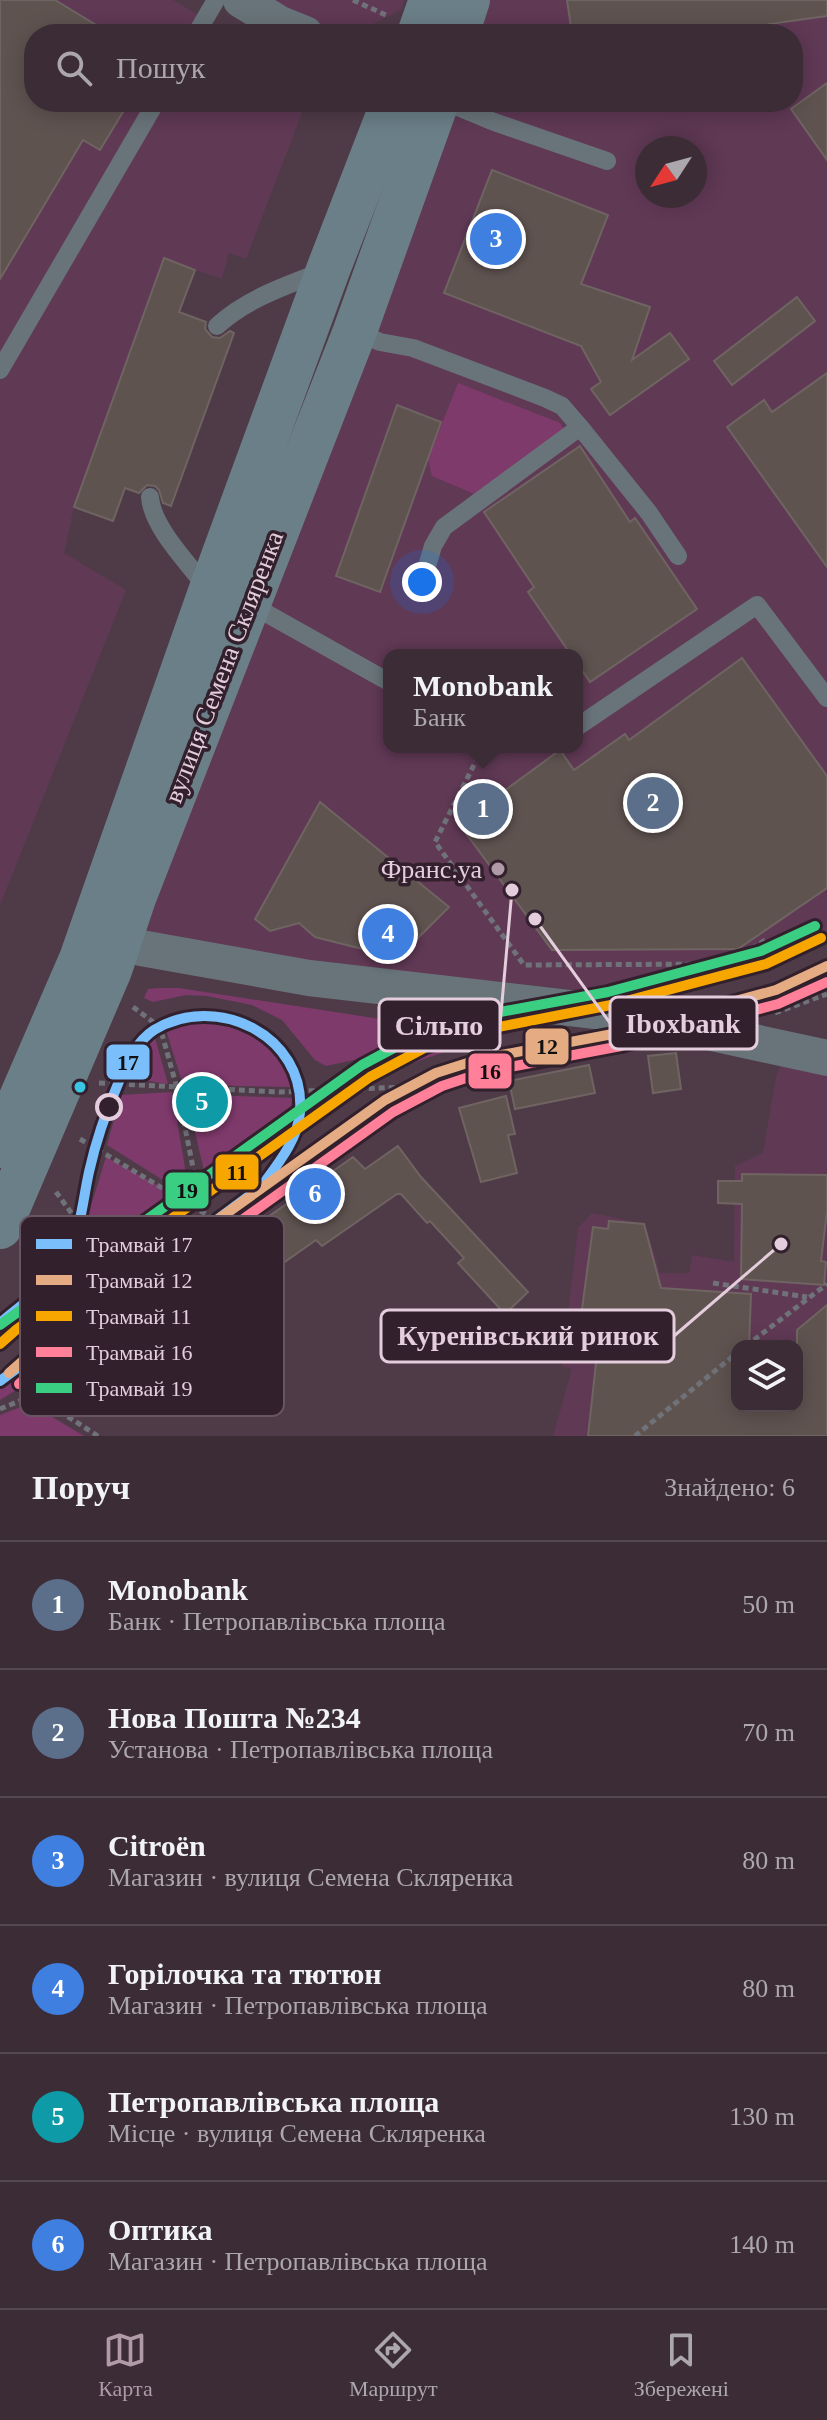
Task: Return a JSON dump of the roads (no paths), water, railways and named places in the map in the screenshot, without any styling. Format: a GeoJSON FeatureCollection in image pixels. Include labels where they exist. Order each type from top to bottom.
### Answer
{"type":"FeatureCollection","features":[{"type":"Feature","properties":{"kind":"main road"},"geometry":{"type":"LineString","coordinates":[[423,24],[431,0]]}},
{"type":"Feature","properties":{"kind":"main road"},"geometry":{"type":"LineString","coordinates":[[460,24],[468,0]]}},
{"type":"Feature","properties":{"kind":"main road","name":"вулиця Семена Скляренка"},"geometry":{"type":"LineString","coordinates":[[0,1227],[229,597],[328,270],[389,112]]}},
{"type":"Feature","properties":{"kind":"main road","name":"вулиця Семена Скляренка"},"geometry":{"type":"LineString","coordinates":[[0,1146],[81,959],[104,939],[134,898],[219,704],[229,597],[355,331],[433,112]]}},
{"type":"Feature","properties":{"kind":"street"},"geometry":{"type":"LineString","coordinates":[[241,0],[280,24]]}},
{"type":"Feature","properties":{"kind":"street"},"geometry":{"type":"LineString","coordinates":[[104,939],[309,978],[630,1015],[827,1058]]}},
{"type":"Feature","properties":{"kind":"lane"},"geometry":{"type":"LineString","coordinates":[[202,24],[216,0]]}},
{"type":"Feature","properties":{"kind":"lane"},"geometry":{"type":"LineString","coordinates":[[0,370],[150,112]]}},
{"type":"Feature","properties":{"kind":"lane"},"geometry":{"type":"LineString","coordinates":[[470,112],[607,161]]}},
{"type":"Feature","properties":{"kind":"lane"},"geometry":{"type":"LineString","coordinates":[[217,326],[231,313],[278,288],[328,270]]}},
{"type":"Feature","properties":{"kind":"lane"},"geometry":{"type":"LineString","coordinates":[[355,331],[380,342],[413,348],[562,406],[649,513],[678,556]]}},
{"type":"Feature","properties":{"kind":"lane"},"geometry":{"type":"LineString","coordinates":[[423,580],[433,546],[444,527],[580,427]]}},
{"type":"Feature","properties":{"kind":"lane"},"geometry":{"type":"LineString","coordinates":[[150,497],[158,523],[229,597],[383,679]]}},
{"type":"Feature","properties":{"kind":"lane"},"geometry":{"type":"LineString","coordinates":[[583,723],[757,605],[827,698]]}},
{"type":"Feature","properties":{"kind":"tram line","name":"19"},"geometry":{"type":"LineString","coordinates":[[152,1216],[362,1065],[420,1034],[468,1018],[608,992],[761,951],[815,926]]}},
{"type":"Feature","properties":{"kind":"tram line","name":"11"},"geometry":{"type":"LineString","coordinates":[[175,1216],[370,1077],[426,1047],[473,1032],[611,1005],[766,964],[821,938]]}},
{"type":"Feature","properties":{"kind":"tram line","name":"12"},"geometry":{"type":"LineString","coordinates":[[223,1216],[385,1100],[436,1073],[480,1059],[618,1033],[776,990],[827,966]]}},
{"type":"Feature","properties":{"kind":"tram line","name":"16"},"geometry":{"type":"LineString","coordinates":[[247,1216],[393,1112],[442,1086],[484,1072],[621,1046],[778,1004],[827,982]]}},
{"type":"Feature","properties":{"kind":"tram line","name":"17"},"geometry":{"type":"LineString","coordinates":[[81,1216],[102,1125],[133,1052],[154,1030],[178,1019],[204,1016],[229,1019],[252,1028],[273,1042],[288,1061],[298,1085],[298,1122],[280,1161],[261,1187],[222,1216]]}},
{"type":"Feature","properties":{"kind":"tram line","name":"17"},"geometry":{"type":"LineString","coordinates":[[0,1323],[20,1307]]}},
{"type":"Feature","properties":{"kind":"tram line","name":"19"},"geometry":{"type":"LineString","coordinates":[[0,1325],[20,1311]]}},
{"type":"Feature","properties":{"kind":"tram line","name":"11"},"geometry":{"type":"LineString","coordinates":[[0,1344],[20,1327]]}},
{"type":"Feature","properties":{"kind":"tram line","name":"12"},"geometry":{"type":"LineString","coordinates":[[9,1373],[20,1363]]}},
{"type":"Feature","properties":{"kind":"tram line","name":"17"},"geometry":{"type":"LineString","coordinates":[[0,1381],[20,1366]]}},
{"type":"Feature","properties":{"kind":"place","name":"Citroën"},"geometry":{"type":"Point","coordinates":[496,239]}},
{"type":"Feature","properties":{"kind":"place","name":"Нова Пошта №234"},"geometry":{"type":"Point","coordinates":[653,803]}},
{"type":"Feature","properties":{"kind":"place","name":"Monobank"},"geometry":{"type":"Point","coordinates":[483,809]}},
{"type":"Feature","properties":{"kind":"place","name":"Франс.уа"},"geometry":{"type":"Point","coordinates":[498,869]}},
{"type":"Feature","properties":{"kind":"place","name":"Сільпо"},"geometry":{"type":"Point","coordinates":[512,890]}},
{"type":"Feature","properties":{"kind":"place","name":"Iboxbank"},"geometry":{"type":"Point","coordinates":[535,919]}},
{"type":"Feature","properties":{"kind":"place","name":"Горілочка та тютюн"},"geometry":{"type":"Point","coordinates":[388,934]}},
{"type":"Feature","properties":{"kind":"place","name":"Петропавлівська площа"},"geometry":{"type":"Point","coordinates":[202,1102]}},
{"type":"Feature","properties":{"kind":"place","name":"Оптика"},"geometry":{"type":"Point","coordinates":[315,1194]}},
{"type":"Feature","properties":{"kind":"place","name":"Куренівський ринок"},"geometry":{"type":"Point","coordinates":[781,1244]}}]}
